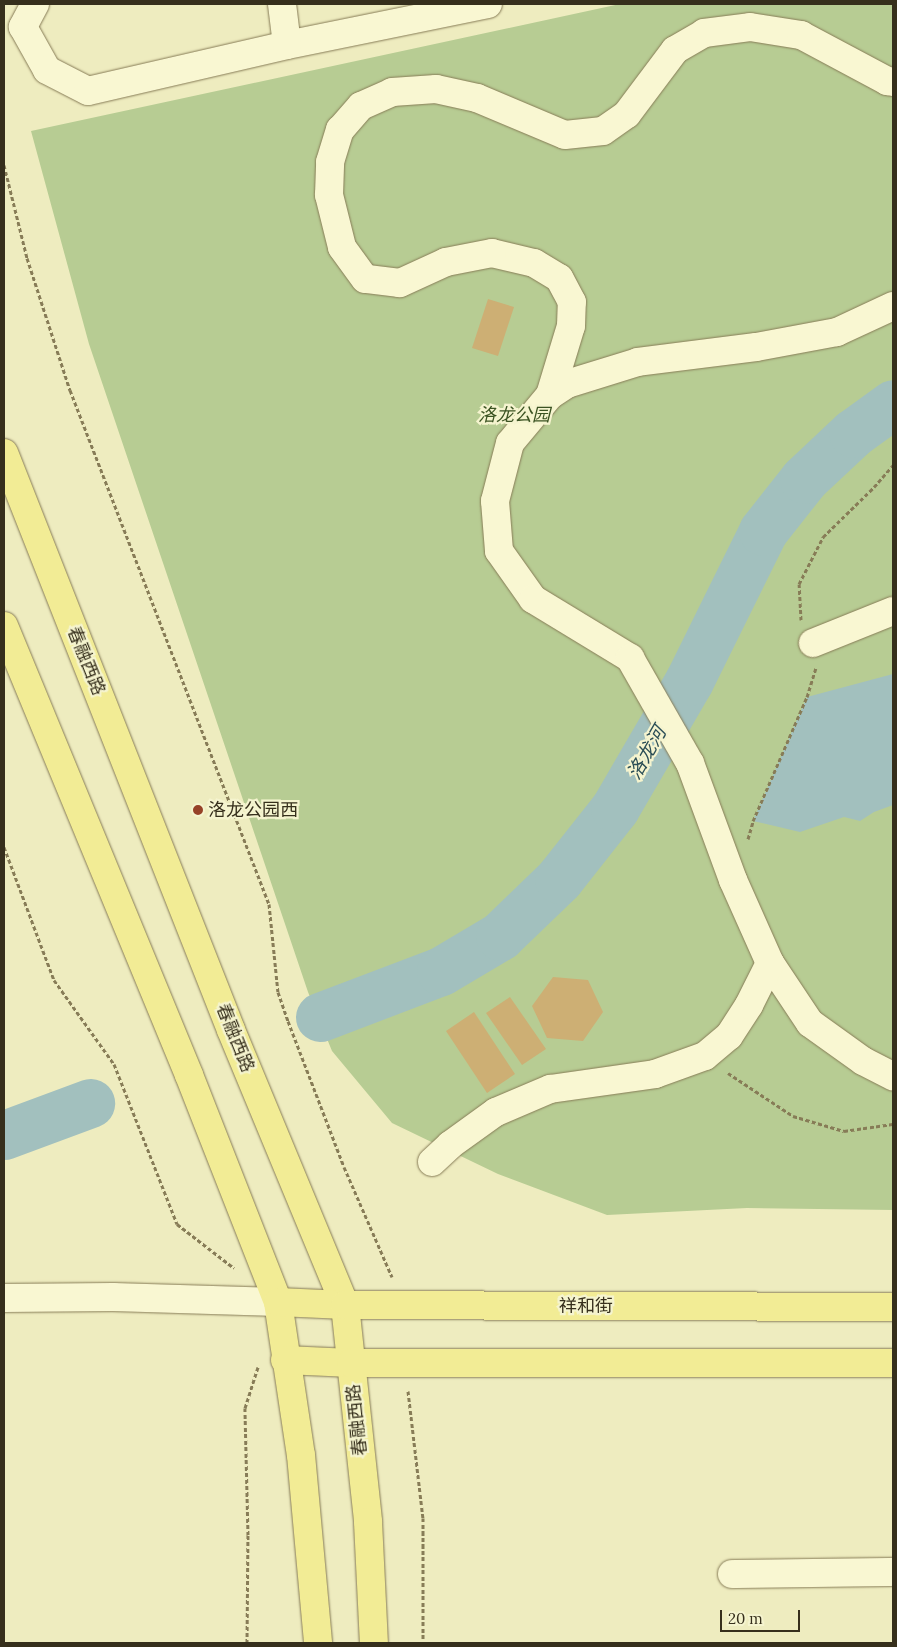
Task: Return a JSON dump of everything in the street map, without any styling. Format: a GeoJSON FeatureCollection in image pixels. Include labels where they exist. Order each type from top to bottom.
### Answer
{"type":"FeatureCollection","features":[{"type":"Feature","properties":{"kind":"main road","name":"春融西路"},"geometry":{"type":"LineString","coordinates":[[4,453],[218,996],[345,1305],[368,1522],[374,1643]]}},
{"type":"Feature","properties":{"kind":"main road"},"geometry":{"type":"LineString","coordinates":[[4,626],[186,1066],[278,1302],[272,1362],[300,1455],[318,1643]]}},
{"type":"Feature","properties":{"kind":"main road","name":"祥和街"},"geometry":{"type":"LineString","coordinates":[[278,1302],[345,1305],[893,1307]]}},
{"type":"Feature","properties":{"kind":"main road"},"geometry":{"type":"LineString","coordinates":[[272,1362],[893,1363]]}},
{"type":"Feature","properties":{"kind":"street"},"geometry":{"type":"LineString","coordinates":[[35,4],[23,27],[46,70],[88,91],[287,45],[488,4]]}},
{"type":"Feature","properties":{"kind":"street"},"geometry":{"type":"LineString","coordinates":[[282,4],[287,45]]}},
{"type":"Feature","properties":{"kind":"street"},"geometry":{"type":"LineString","coordinates":[[550,395],[571,326],[572,302],[559,278],[534,263],[492,253],[446,262],[400,283],[365,279],[342,247],[328,195],[330,162],[340,130],[361,106],[392,92],[436,89],[477,98],[565,135],[603,131],[626,114],[675,50],[704,33],[750,27],[801,35],[887,81],[893,82]]}},
{"type":"Feature","properties":{"kind":"street"},"geometry":{"type":"LineString","coordinates":[[893,306],[837,332],[756,347],[638,362],[567,384],[550,395],[510,443],[495,501],[499,552],[533,600],[630,658],[690,763],[732,880],[770,963],[810,1023],[863,1061],[893,1076]]}},
{"type":"Feature","properties":{"kind":"street"},"geometry":{"type":"LineString","coordinates":[[813,643],[893,611]]}},
{"type":"Feature","properties":{"kind":"street"},"geometry":{"type":"LineString","coordinates":[[432,1162],[450,1145],[496,1112],[550,1089],[655,1074],[705,1056],[730,1036],[770,963]]}},
{"type":"Feature","properties":{"kind":"street"},"geometry":{"type":"LineString","coordinates":[[4,1298],[113,1297],[278,1302]]}},
{"type":"Feature","properties":{"kind":"street"},"geometry":{"type":"LineString","coordinates":[[732,1574],[893,1572]]}},
{"type":"Feature","properties":{"kind":"path"},"geometry":{"type":"LineString","coordinates":[[4,164],[27,258],[70,390],[269,904],[278,992],[288,1021],[344,1167],[404,1305]]}},
{"type":"Feature","properties":{"kind":"path"},"geometry":{"type":"LineString","coordinates":[[4,847],[54,980],[114,1064],[177,1224],[240,1272]]}},
{"type":"Feature","properties":{"kind":"path"},"geometry":{"type":"LineString","coordinates":[[705,1056],[744,1085],[793,1116],[844,1131],[893,1124]]}},
{"type":"Feature","properties":{"kind":"path"},"geometry":{"type":"LineString","coordinates":[[247,1643],[248,1535],[245,1408],[272,1362]]}},
{"type":"Feature","properties":{"kind":"path"},"geometry":{"type":"LineString","coordinates":[[404,1362],[423,1518],[423,1643]]}},
{"type":"Feature","properties":{"kind":"green space","name":"洛龙公园"},"geometry":{"type":"Polygon","coordinates":[[[620,4],[893,4],[893,1210],[747,1208],[607,1215],[498,1174],[392,1123],[332,1051],[308,992],[89,344],[31,131],[620,4]]]}},
{"type":"Feature","properties":{"kind":"water"},"geometry":{"type":"Polygon","coordinates":[[[893,674],[893,805],[874,812],[860,821],[844,817],[800,832],[753,821],[807,697],[893,674]]]}},
{"type":"Feature","properties":{"kind":"building"},"geometry":{"type":"Polygon","coordinates":[[[488,299],[514,307],[498,356],[472,348],[488,299]]]}},
{"type":"Feature","properties":{"kind":"building"},"geometry":{"type":"Polygon","coordinates":[[[553,977],[588,980],[603,1012],[583,1041],[547,1038],[532,1006],[553,977]]]}},
{"type":"Feature","properties":{"kind":"building"},"geometry":{"type":"Polygon","coordinates":[[[510,997],[546,1049],[522,1065],[486,1013],[510,997]]]}},
{"type":"Feature","properties":{"kind":"building"},"geometry":{"type":"Polygon","coordinates":[[[474,1012],[515,1074],[487,1093],[446,1031],[474,1012]]]}},
{"type":"Feature","properties":{"kind":"waterway","name":"洛龙河"},"geometry":{"type":"LineString","coordinates":[[320,1017],[441,971],[500,936],[559,879],[615,808],[689,681],[763,531],[804,479],[853,433],[893,404]]}},
{"type":"Feature","properties":{"kind":"waterway","name":"洛龙河"},"geometry":{"type":"LineString","coordinates":[[4,1135],[90,1103]]}},
{"type":"Feature","properties":{"kind":"place","name":"洛龙公园西"},"geometry":{"type":"Point","coordinates":[198,810]}}]}
